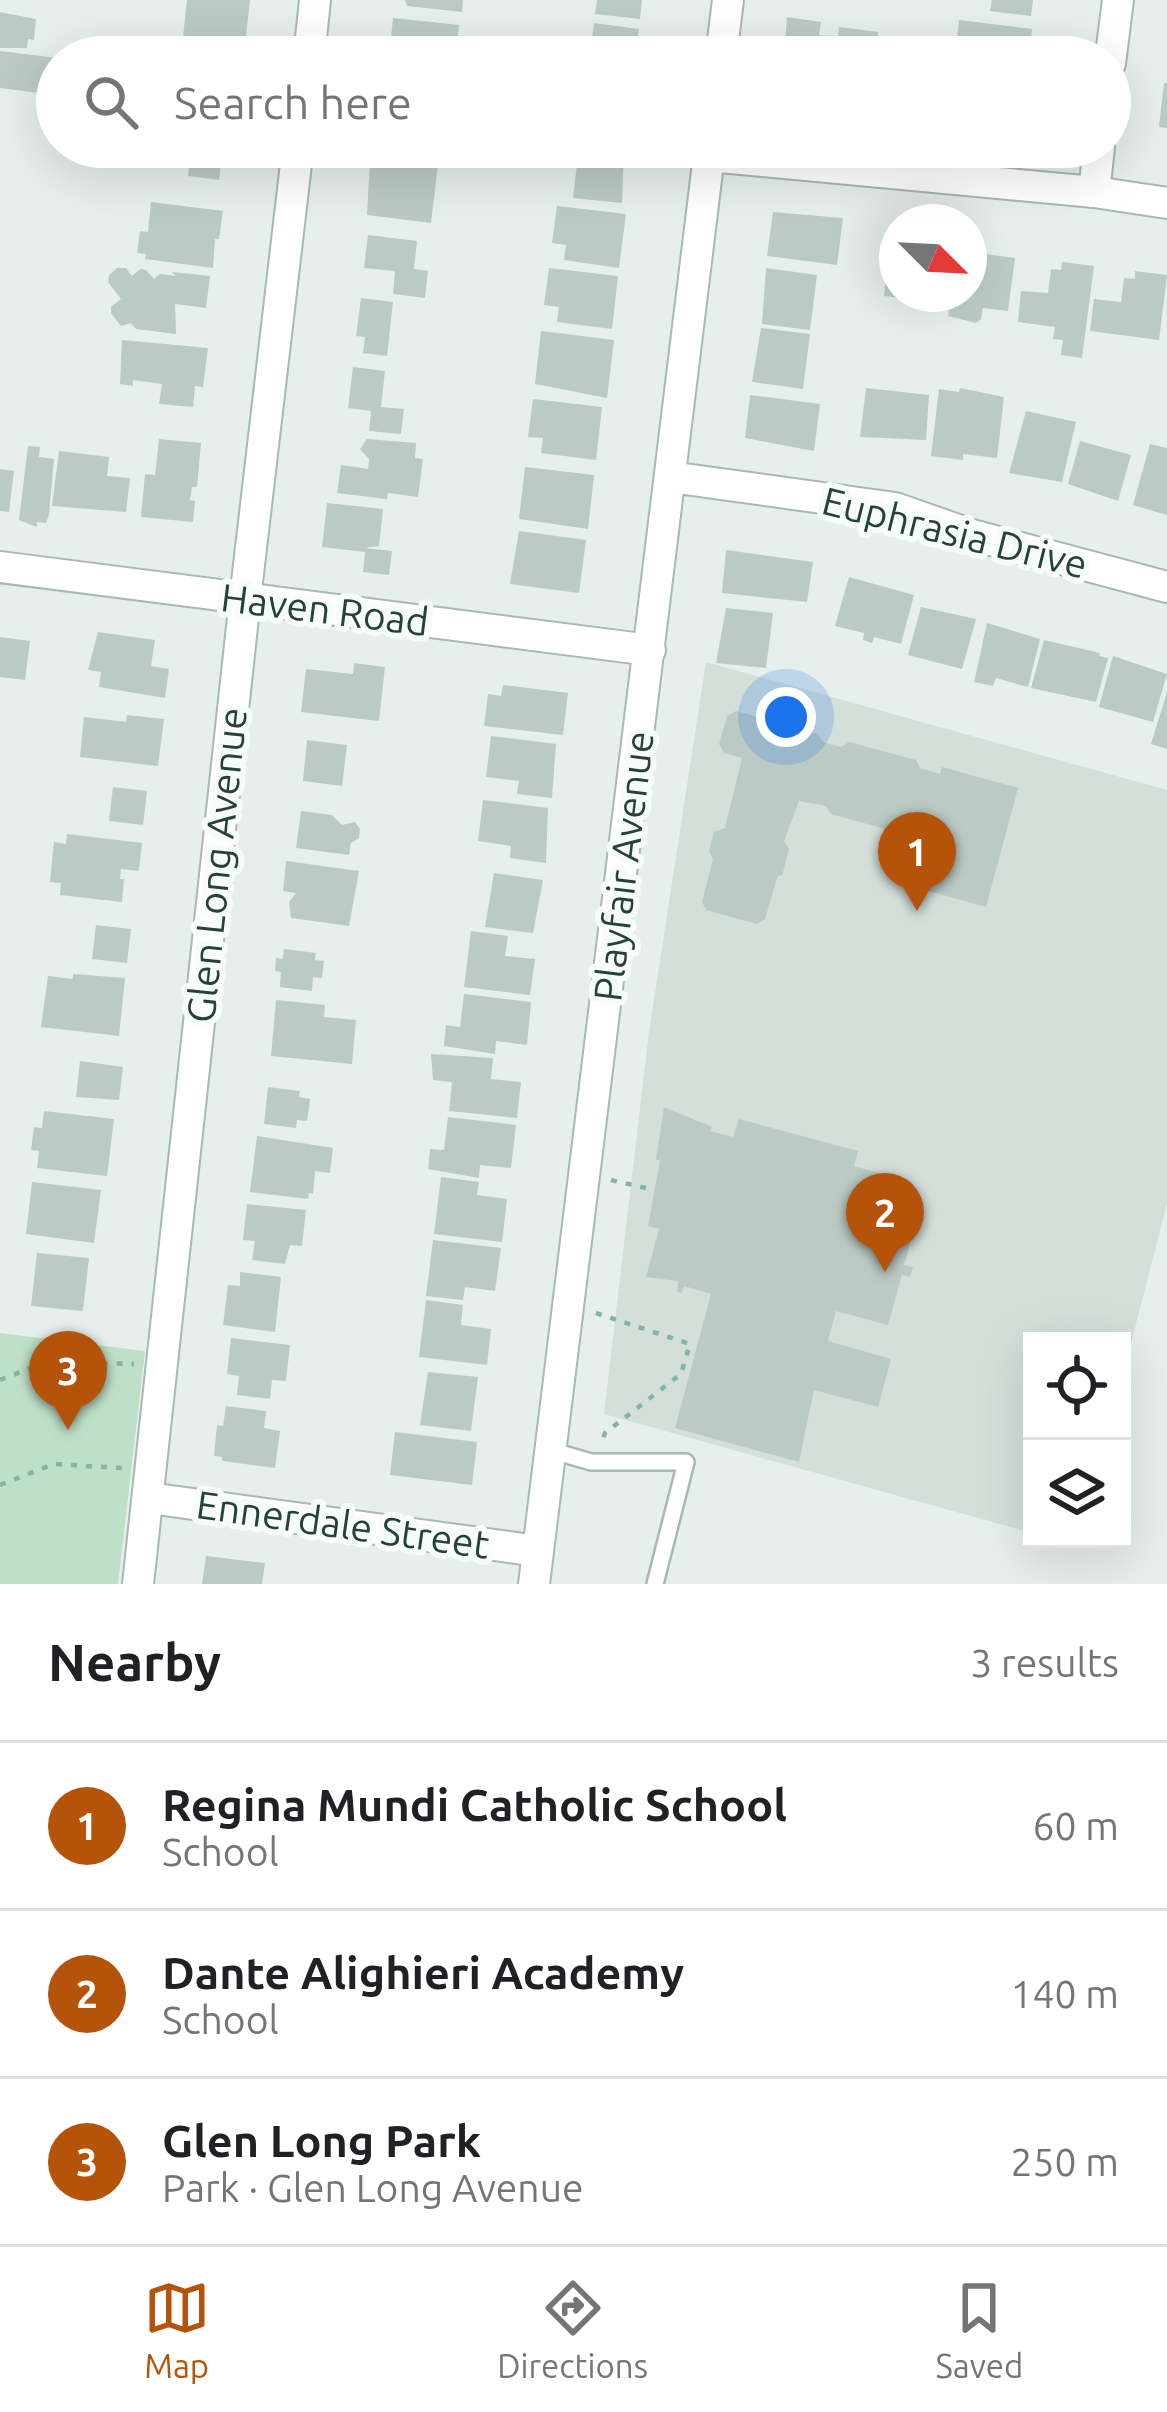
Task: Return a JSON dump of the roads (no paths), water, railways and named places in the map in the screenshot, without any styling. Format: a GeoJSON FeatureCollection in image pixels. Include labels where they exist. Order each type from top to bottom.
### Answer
{"type":"FeatureCollection","features":[{"type":"Feature","properties":{"kind":"street"},"geometry":{"type":"LineString","coordinates":[[311,36],[315,0]]}},
{"type":"Feature","properties":{"kind":"street"},"geometry":{"type":"LineString","coordinates":[[724,36],[728,0]]}},
{"type":"Feature","properties":{"kind":"street"},"geometry":{"type":"LineString","coordinates":[[1113,36],[1118,0]]}},
{"type":"Feature","properties":{"kind":"street","name":"Glen Long Avenue"},"geometry":{"type":"LineString","coordinates":[[139,1584],[296,168]]}},
{"type":"Feature","properties":{"kind":"street","name":"Playfair Avenue"},"geometry":{"type":"LineString","coordinates":[[534,1584],[708,168]]}},
{"type":"Feature","properties":{"kind":"street"},"geometry":{"type":"LineString","coordinates":[[865,168],[1167,203]]}},
{"type":"Feature","properties":{"kind":"street"},"geometry":{"type":"LineString","coordinates":[[1094,193],[1097,168]]}},
{"type":"Feature","properties":{"kind":"street","name":"Euphrasia Drive"},"geometry":{"type":"LineString","coordinates":[[670,477],[895,508],[972,535],[1167,587]]}},
{"type":"Feature","properties":{"kind":"street","name":"Haven Road"},"geometry":{"type":"LineString","coordinates":[[0,566],[650,650]]}},
{"type":"Feature","properties":{"kind":"street","name":"Ennerdale Street"},"geometry":{"type":"LineString","coordinates":[[150,1484],[538,1551]]}},
{"type":"Feature","properties":{"kind":"lane"},"geometry":{"type":"LineString","coordinates":[[550,1450],[591,1462],[686,1462],[655,1584]]}},
{"type":"Feature","properties":{"kind":"place","name":"Regina Mundi Catholic School"},"geometry":{"type":"Point","coordinates":[917,911]}},
{"type":"Feature","properties":{"kind":"place","name":"Dante Alighieri Academy"},"geometry":{"type":"Point","coordinates":[885,1272]}},
{"type":"Feature","properties":{"kind":"place","name":"Glen Long Park"},"geometry":{"type":"Point","coordinates":[68,1430]}}]}
